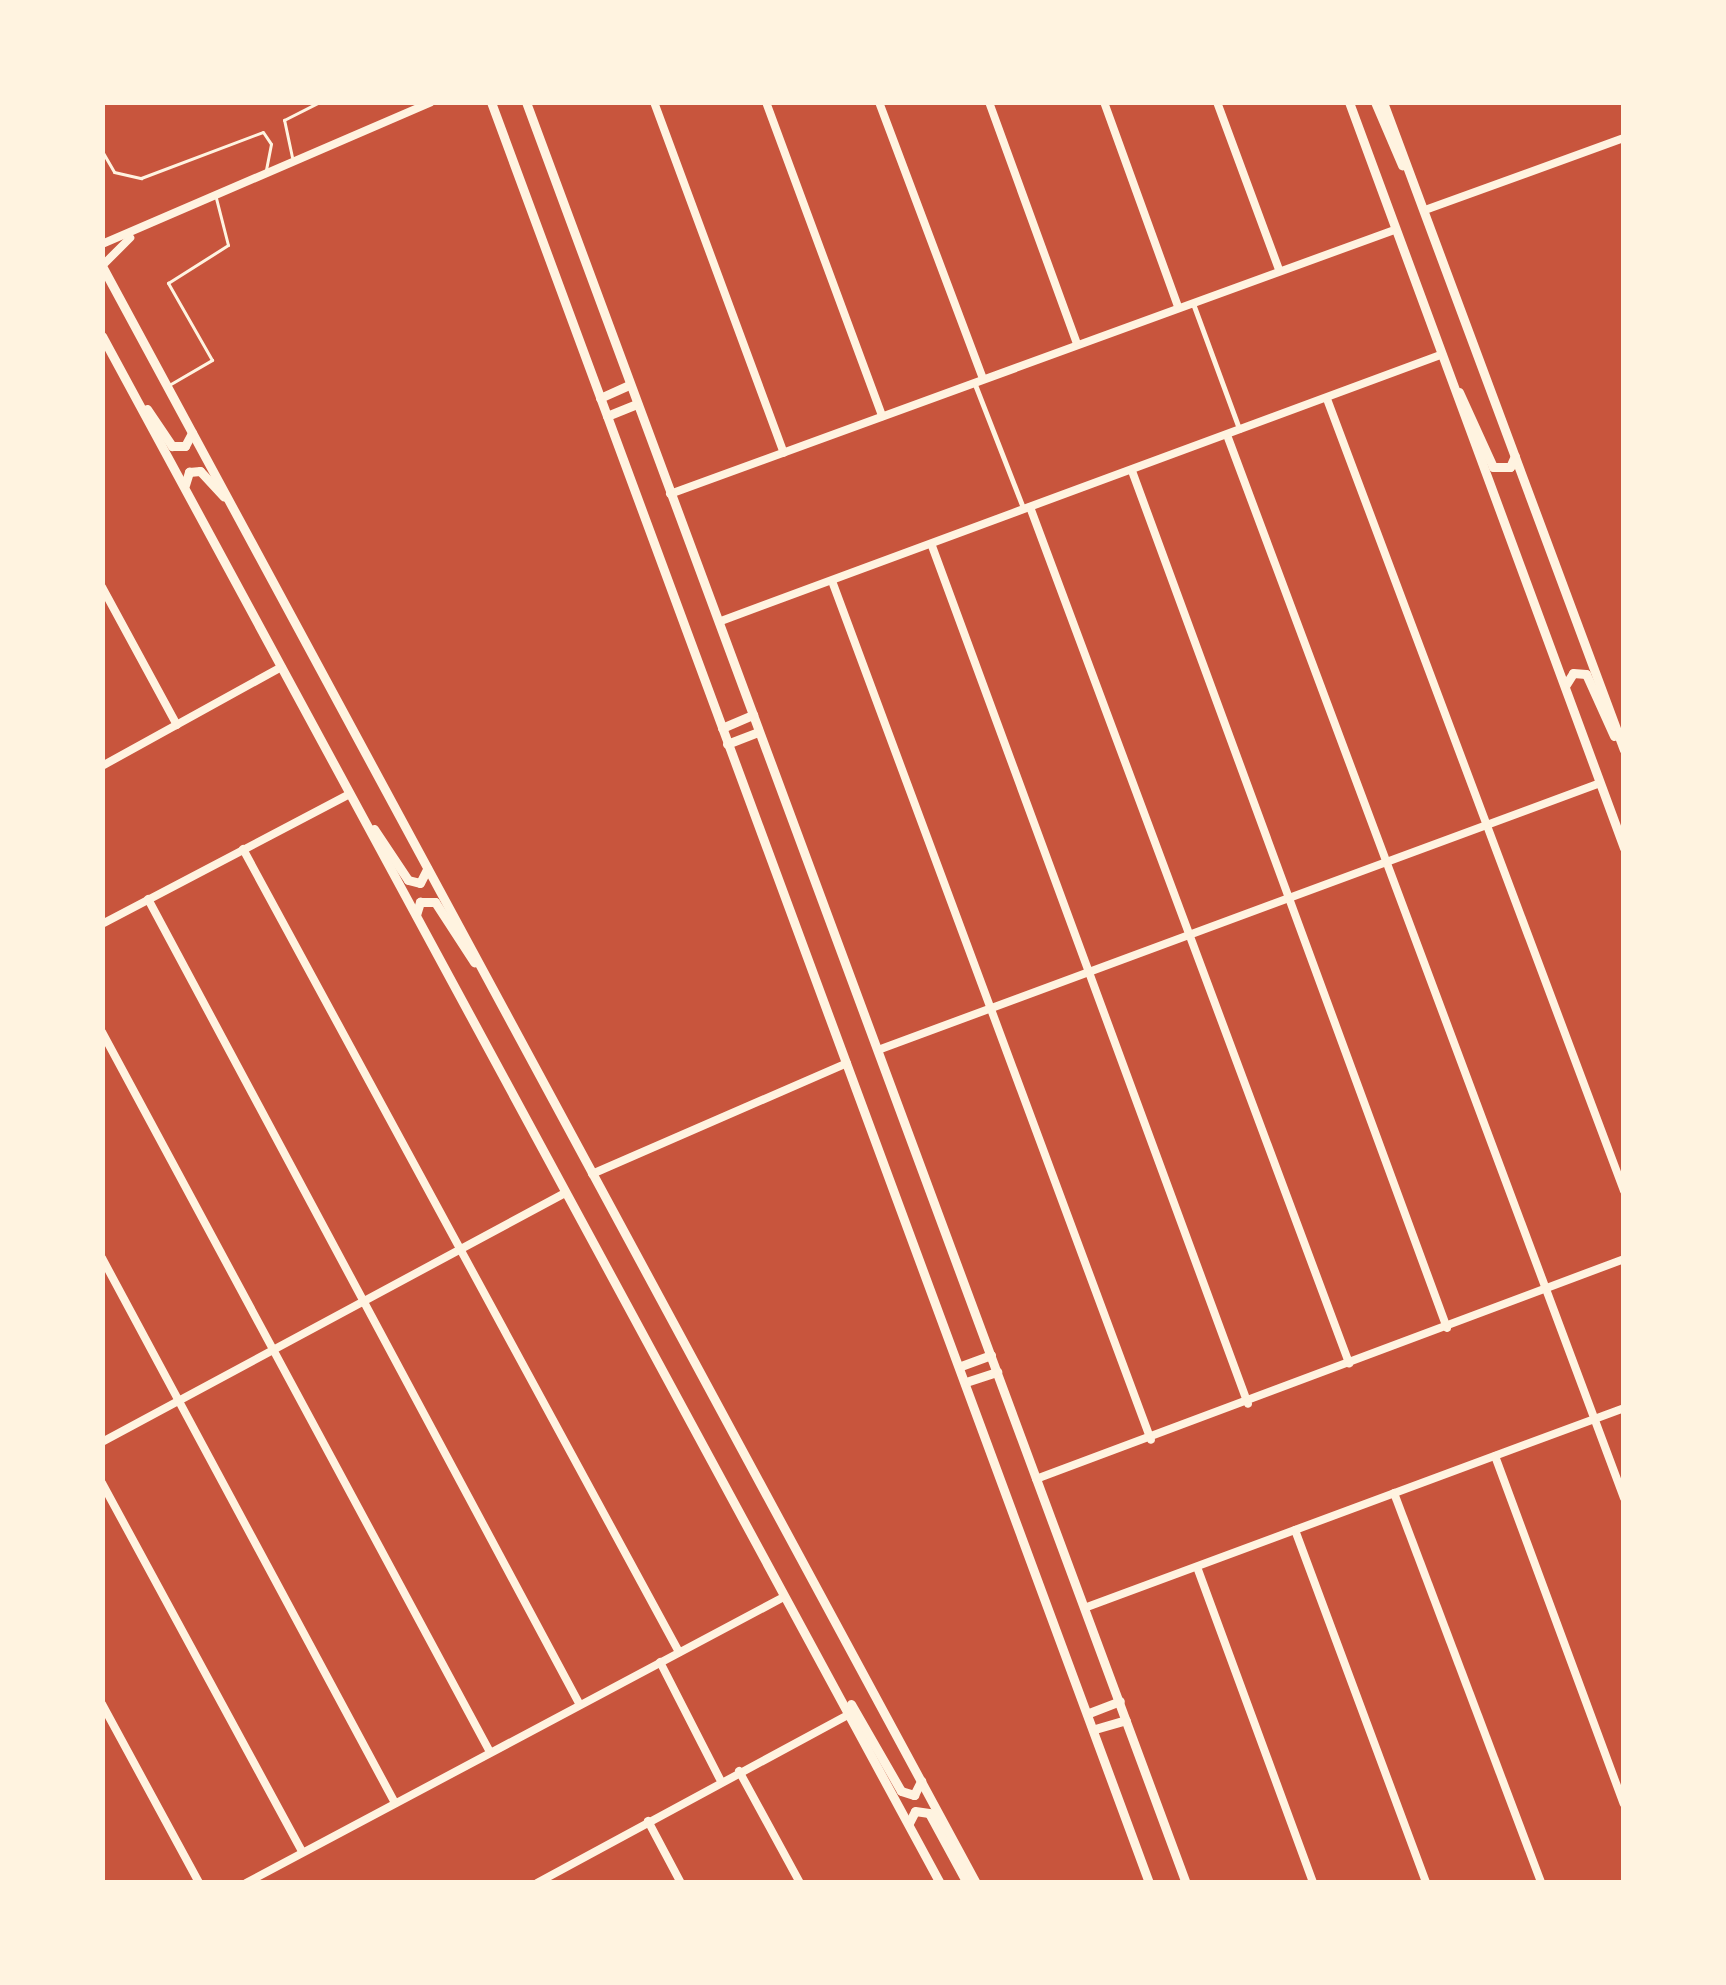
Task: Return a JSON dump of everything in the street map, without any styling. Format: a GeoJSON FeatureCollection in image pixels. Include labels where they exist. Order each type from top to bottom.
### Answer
{"type":"FeatureCollection","features":[{"type":"Feature","properties":{"kind":"main road"},"geometry":{"type":"LineString","coordinates":[[490,102],[1149,1883]]}},
{"type":"Feature","properties":{"kind":"main road"},"geometry":{"type":"LineString","coordinates":[[526,102],[1036,1480],[1088,1607],[1186,1883]]}},
{"type":"Feature","properties":{"kind":"main road"},"geometry":{"type":"LineString","coordinates":[[1379,102],[1425,210],[1624,750]]}},
{"type":"Feature","properties":{"kind":"main road"},"geometry":{"type":"LineString","coordinates":[[1351,105],[1624,848]]}},
{"type":"Feature","properties":{"kind":"main road"},"geometry":{"type":"LineString","coordinates":[[102,266],[921,1781],[971,1883]]}},
{"type":"Feature","properties":{"kind":"main road"},"geometry":{"type":"LineString","coordinates":[[102,336],[940,1883]]}},
{"type":"Feature","properties":{"kind":"main road"},"geometry":{"type":"LineString","coordinates":[[1449,377],[1493,467],[1510,467],[1515,456]]}},
{"type":"Feature","properties":{"kind":"main road"},"geometry":{"type":"LineString","coordinates":[[600,398],[629,385]]}},
{"type":"Feature","properties":{"kind":"main road"},"geometry":{"type":"LineString","coordinates":[[135,396],[172,446],[188,444],[192,432]]}},
{"type":"Feature","properties":{"kind":"main road"},"geometry":{"type":"LineString","coordinates":[[607,416],[637,404]]}},
{"type":"Feature","properties":{"kind":"main road"},"geometry":{"type":"LineString","coordinates":[[186,488],[186,475],[200,471],[228,500]]}},
{"type":"Feature","properties":{"kind":"main road"},"geometry":{"type":"LineString","coordinates":[[1565,687],[1573,673],[1586,674],[1624,750]]}},
{"type":"Feature","properties":{"kind":"main road"},"geometry":{"type":"LineString","coordinates":[[722,728],[753,716]]}},
{"type":"Feature","properties":{"kind":"main road"},"geometry":{"type":"LineString","coordinates":[[728,744],[758,733]]}},
{"type":"Feature","properties":{"kind":"main road"},"geometry":{"type":"LineString","coordinates":[[1601,786],[1624,824]]}},
{"type":"Feature","properties":{"kind":"main road"},"geometry":{"type":"LineString","coordinates":[[365,821],[408,880],[423,881],[426,866]]}},
{"type":"Feature","properties":{"kind":"main road"},"geometry":{"type":"LineString","coordinates":[[417,917],[420,902],[437,904],[482,970]]}},
{"type":"Feature","properties":{"kind":"main road"},"geometry":{"type":"LineString","coordinates":[[961,1366],[991,1355]]}},
{"type":"Feature","properties":{"kind":"main road"},"geometry":{"type":"LineString","coordinates":[[966,1382],[997,1372]]}},
{"type":"Feature","properties":{"kind":"main road"},"geometry":{"type":"LineString","coordinates":[[832,1682],[901,1791],[914,1795],[921,1781]]}},
{"type":"Feature","properties":{"kind":"main road"},"geometry":{"type":"LineString","coordinates":[[1089,1713],[1120,1701]]}},
{"type":"Feature","properties":{"kind":"main road"},"geometry":{"type":"LineString","coordinates":[[1095,1729],[1126,1720]]}},
{"type":"Feature","properties":{"kind":"main road"},"geometry":{"type":"LineString","coordinates":[[910,1827],[915,1811],[929,1813],[971,1883]]}},
{"type":"Feature","properties":{"kind":"street"},"geometry":{"type":"LineString","coordinates":[[102,244],[136,234],[292,157],[431,102]]}},
{"type":"Feature","properties":{"kind":"street"},"geometry":{"type":"LineString","coordinates":[[654,102],[784,453]]}},
{"type":"Feature","properties":{"kind":"street"},"geometry":{"type":"LineString","coordinates":[[766,102],[882,416]]}},
{"type":"Feature","properties":{"kind":"street"},"geometry":{"type":"LineString","coordinates":[[879,102],[979,381],[1349,1363]]}},
{"type":"Feature","properties":{"kind":"street"},"geometry":{"type":"LineString","coordinates":[[989,102],[1077,344]]}},
{"type":"Feature","properties":{"kind":"street"},"geometry":{"type":"LineString","coordinates":[[1104,102],[1178,305]]}},
{"type":"Feature","properties":{"kind":"street"},"geometry":{"type":"LineString","coordinates":[[1217,102],[1279,270]]}},
{"type":"Feature","properties":{"kind":"street"},"geometry":{"type":"LineString","coordinates":[[1425,210],[1624,138]]}},
{"type":"Feature","properties":{"kind":"street"},"geometry":{"type":"LineString","coordinates":[[670,494],[1394,230]]}},
{"type":"Feature","properties":{"kind":"street"},"geometry":{"type":"LineString","coordinates":[[102,266],[136,234]]}},
{"type":"Feature","properties":{"kind":"street"},"geometry":{"type":"LineString","coordinates":[[1192,300],[1240,431]]}},
{"type":"Feature","properties":{"kind":"street"},"geometry":{"type":"LineString","coordinates":[[721,621],[1440,355]]}},
{"type":"Feature","properties":{"kind":"street"},"geometry":{"type":"LineString","coordinates":[[1327,399],[1624,1191]]}},
{"type":"Feature","properties":{"kind":"street"},"geometry":{"type":"LineString","coordinates":[[1227,435],[1624,1498]]}},
{"type":"Feature","properties":{"kind":"street"},"geometry":{"type":"LineString","coordinates":[[1132,471],[1447,1328]]}},
{"type":"Feature","properties":{"kind":"street"},"geometry":{"type":"LineString","coordinates":[[932,546],[1248,1403]]}},
{"type":"Feature","properties":{"kind":"street"},"geometry":{"type":"LineString","coordinates":[[832,581],[1151,1440]]}},
{"type":"Feature","properties":{"kind":"street"},"geometry":{"type":"LineString","coordinates":[[102,587],[177,724]]}},
{"type":"Feature","properties":{"kind":"street"},"geometry":{"type":"LineString","coordinates":[[102,766],[281,667]]}},
{"type":"Feature","properties":{"kind":"street"},"geometry":{"type":"LineString","coordinates":[[878,1050],[1601,786]]}},
{"type":"Feature","properties":{"kind":"street"},"geometry":{"type":"LineString","coordinates":[[102,924],[350,794]]}},
{"type":"Feature","properties":{"kind":"street"},"geometry":{"type":"LineString","coordinates":[[243,849],[679,1652]]}},
{"type":"Feature","properties":{"kind":"street"},"geometry":{"type":"LineString","coordinates":[[148,898],[579,1703]]}},
{"type":"Feature","properties":{"kind":"street"},"geometry":{"type":"LineString","coordinates":[[102,1032],[490,1752]]}},
{"type":"Feature","properties":{"kind":"street"},"geometry":{"type":"LineString","coordinates":[[592,1174],[847,1063]]}},
{"type":"Feature","properties":{"kind":"street"},"geometry":{"type":"LineString","coordinates":[[102,1442],[368,1305],[565,1193]]}},
{"type":"Feature","properties":{"kind":"street"},"geometry":{"type":"LineString","coordinates":[[102,1258],[395,1803]]}},
{"type":"Feature","properties":{"kind":"street"},"geometry":{"type":"LineString","coordinates":[[1036,1480],[1624,1259]]}},
{"type":"Feature","properties":{"kind":"street"},"geometry":{"type":"LineString","coordinates":[[1088,1607],[1624,1408]]}},
{"type":"Feature","properties":{"kind":"street"},"geometry":{"type":"LineString","coordinates":[[1495,1456],[1624,1804]]}},
{"type":"Feature","properties":{"kind":"street"},"geometry":{"type":"LineString","coordinates":[[102,1483],[302,1852]]}},
{"type":"Feature","properties":{"kind":"street"},"geometry":{"type":"LineString","coordinates":[[1394,1493],[1540,1883]]}},
{"type":"Feature","properties":{"kind":"street"},"geometry":{"type":"LineString","coordinates":[[1294,1530],[1426,1883]]}},
{"type":"Feature","properties":{"kind":"street"},"geometry":{"type":"LineString","coordinates":[[1197,1567],[1313,1883]]}},
{"type":"Feature","properties":{"kind":"street"},"geometry":{"type":"LineString","coordinates":[[246,1883],[784,1597]]}},
{"type":"Feature","properties":{"kind":"street"},"geometry":{"type":"LineString","coordinates":[[660,1662],[721,1781]]}},
{"type":"Feature","properties":{"kind":"street"},"geometry":{"type":"LineString","coordinates":[[102,1704],[199,1883]]}},
{"type":"Feature","properties":{"kind":"street"},"geometry":{"type":"LineString","coordinates":[[537,1883],[850,1714]]}},
{"type":"Feature","properties":{"kind":"street"},"geometry":{"type":"LineString","coordinates":[[739,1771],[800,1883]]}},
{"type":"Feature","properties":{"kind":"street"},"geometry":{"type":"LineString","coordinates":[[648,1820],[681,1883]]}},
{"type":"Feature","properties":{"kind":"street"},"geometry":{"type":"LineString","coordinates":[[556,1872],[561,1883]]}},
{"type":"Feature","properties":{"kind":"lane"},"geometry":{"type":"LineString","coordinates":[[292,157],[284,120],[319,102]]}},
{"type":"Feature","properties":{"kind":"lane"},"geometry":{"type":"LineString","coordinates":[[102,151],[115,172],[140,178],[263,132],[271,144],[266,170]]}},
{"type":"Feature","properties":{"kind":"lane"},"geometry":{"type":"LineString","coordinates":[[168,386],[212,360],[168,283],[228,245],[215,196]]}}]}
